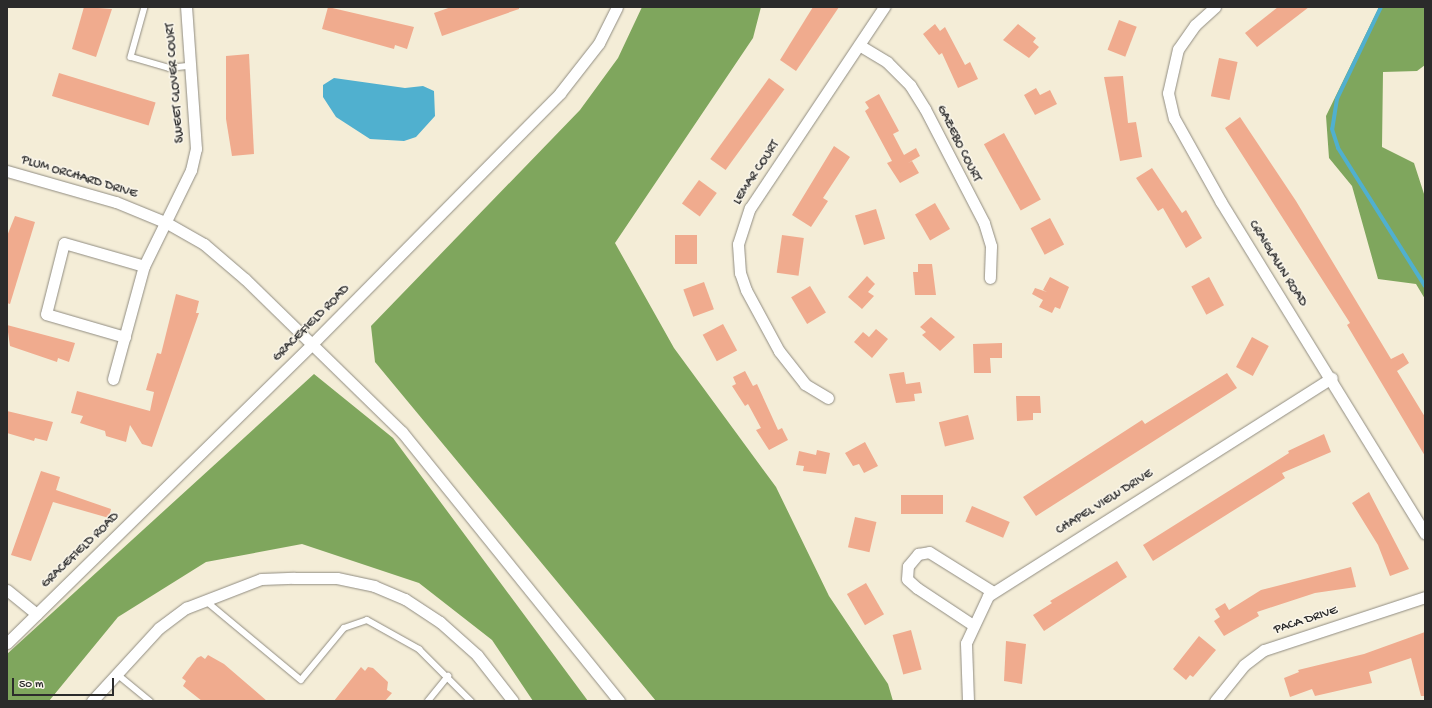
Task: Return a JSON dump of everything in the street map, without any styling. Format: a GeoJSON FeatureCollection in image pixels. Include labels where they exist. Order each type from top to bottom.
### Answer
{"type":"FeatureCollection","features":[{"type":"Feature","properties":{"kind":"street","name":"SWEET CLOVER COURT"},"geometry":{"type":"LineString","coordinates":[[113,379],[144,266],[167,223],[191,170],[196,149],[186,7]]}},
{"type":"Feature","properties":{"kind":"street","name":"GRACEFIELD ROAD"},"geometry":{"type":"LineString","coordinates":[[7,643],[311,345],[560,93],[599,43],[617,7]]}},
{"type":"Feature","properties":{"kind":"street","name":"LEMAR COURT"},"geometry":{"type":"LineString","coordinates":[[828,398],[805,384],[779,351],[746,290],[740,273],[738,244],[750,208],[884,7]]}},
{"type":"Feature","properties":{"kind":"street","name":"CRAIGLAWN ROAD"},"geometry":{"type":"LineString","coordinates":[[1215,7],[1195,25],[1178,48],[1168,92],[1174,118],[1221,202],[1332,378],[1425,533]]}},
{"type":"Feature","properties":{"kind":"street","name":"GAZEBO COURT"},"geometry":{"type":"LineString","coordinates":[[859,45],[887,62],[910,85],[925,109],[984,223],[991,246],[990,278]]}},
{"type":"Feature","properties":{"kind":"street","name":"PLUM ORCHARD DRIVE"},"geometry":{"type":"LineString","coordinates":[[7,171],[116,202],[167,223],[204,244],[402,432],[619,701]]}},
{"type":"Feature","properties":{"kind":"street"},"geometry":{"type":"LineString","coordinates":[[125,337],[46,314],[64,244],[144,266]]}},
{"type":"Feature","properties":{"kind":"street","name":"CHAPEL VIEW DRIVE"},"geometry":{"type":"LineString","coordinates":[[968,701],[966,644],[973,625],[993,592],[1332,378]]}},
{"type":"Feature","properties":{"kind":"street"},"geometry":{"type":"LineString","coordinates":[[973,625],[916,588],[907,579],[908,566],[918,554],[928,552],[993,592]]}},
{"type":"Feature","properties":{"kind":"street"},"geometry":{"type":"LineString","coordinates":[[92,701],[159,628],[205,600],[261,579],[338,578],[374,586],[405,599],[440,622],[477,655],[513,701]]}},
{"type":"Feature","properties":{"kind":"street"},"geometry":{"type":"LineString","coordinates":[[7,590],[37,614]]}},
{"type":"Feature","properties":{"kind":"street","name":"PACA DRIVE"},"geometry":{"type":"LineString","coordinates":[[1215,701],[1244,665],[1264,650],[1425,598]]}},
{"type":"Feature","properties":{"kind":"lane"},"geometry":{"type":"LineString","coordinates":[[145,7],[130,57],[169,68],[189,66]]}},
{"type":"Feature","properties":{"kind":"lane"},"geometry":{"type":"LineString","coordinates":[[205,600],[301,680],[344,628],[367,620],[401,637],[448,676],[471,701]]}},
{"type":"Feature","properties":{"kind":"lane"},"geometry":{"type":"LineString","coordinates":[[117,674],[149,701]]}},
{"type":"Feature","properties":{"kind":"lane"},"geometry":{"type":"LineString","coordinates":[[428,701],[448,676]]}},
{"type":"Feature","properties":{"kind":"green space"},"geometry":{"type":"Polygon","coordinates":[[[642,7],[761,7],[753,38],[615,243],[674,348],[776,487],[829,596],[888,684],[893,701],[656,701],[375,362],[371,326],[580,110],[618,58],[642,7]]]}},
{"type":"Feature","properties":{"kind":"green space"},"geometry":{"type":"Polygon","coordinates":[[[1379,7],[1425,7],[1425,65],[1417,71],[1383,72],[1382,147],[1414,163],[1425,197],[1425,299],[1416,284],[1378,279],[1352,186],[1329,158],[1326,116],[1379,7]]]}},
{"type":"Feature","properties":{"kind":"green space"},"geometry":{"type":"Polygon","coordinates":[[[314,374],[393,438],[588,701],[533,701],[492,640],[419,583],[302,544],[206,562],[118,617],[49,701],[7,701],[7,654],[314,374]]]}},
{"type":"Feature","properties":{"kind":"water"},"geometry":{"type":"Polygon","coordinates":[[[334,78],[405,88],[423,86],[434,91],[435,116],[416,137],[404,141],[370,139],[336,117],[323,97],[323,85],[334,78]]]}},
{"type":"Feature","properties":{"kind":"building"},"geometry":{"type":"Polygon","coordinates":[[[84,7],[112,9],[96,57],[72,49],[84,7]]]}},
{"type":"Feature","properties":{"kind":"building"},"geometry":{"type":"Polygon","coordinates":[[[328,7],[414,27],[407,49],[395,45],[394,49],[322,29],[328,7]]]}},
{"type":"Feature","properties":{"kind":"building"},"geometry":{"type":"Polygon","coordinates":[[[451,7],[519,7],[519,9],[442,36],[434,13],[451,7]]]}},
{"type":"Feature","properties":{"kind":"building"},"geometry":{"type":"Polygon","coordinates":[[[813,7],[839,7],[796,71],[780,60],[813,7]]]}},
{"type":"Feature","properties":{"kind":"building"},"geometry":{"type":"Polygon","coordinates":[[[1278,7],[1309,7],[1257,47],[1245,33],[1278,7]]]}},
{"type":"Feature","properties":{"kind":"building"},"geometry":{"type":"Polygon","coordinates":[[[1119,20],[1137,27],[1125,57],[1108,50],[1119,20]]]}},
{"type":"Feature","properties":{"kind":"building"},"geometry":{"type":"Polygon","coordinates":[[[935,24],[940,31],[945,27],[965,65],[970,62],[978,79],[958,88],[942,53],[939,55],[923,34],[935,24]]]}},
{"type":"Feature","properties":{"kind":"building"},"geometry":{"type":"Polygon","coordinates":[[[1018,24],[1036,38],[1033,42],[1039,47],[1029,58],[1003,40],[1018,24]]]}},
{"type":"Feature","properties":{"kind":"building"},"geometry":{"type":"Polygon","coordinates":[[[249,54],[254,154],[232,156],[226,119],[226,56],[249,54]]]}},
{"type":"Feature","properties":{"kind":"building"},"geometry":{"type":"Polygon","coordinates":[[[1219,58],[1238,62],[1229,100],[1211,96],[1219,58]]]}},
{"type":"Feature","properties":{"kind":"building"},"geometry":{"type":"Polygon","coordinates":[[[59,73],[156,103],[149,125],[52,96],[59,73]]]}},
{"type":"Feature","properties":{"kind":"building"},"geometry":{"type":"Polygon","coordinates":[[[1123,76],[1128,123],[1136,122],[1142,157],[1120,161],[1104,77],[1123,76]]]}},
{"type":"Feature","properties":{"kind":"building"},"geometry":{"type":"Polygon","coordinates":[[[769,78],[784,89],[726,170],[710,159],[769,78]]]}},
{"type":"Feature","properties":{"kind":"building"},"geometry":{"type":"Polygon","coordinates":[[[1036,88],[1040,95],[1050,90],[1057,104],[1035,115],[1024,95],[1036,88]]]}},
{"type":"Feature","properties":{"kind":"building"},"geometry":{"type":"Polygon","coordinates":[[[879,94],[899,131],[893,134],[904,155],[916,148],[920,156],[908,163],[912,161],[919,173],[900,183],[887,163],[892,161],[865,111],[869,108],[865,102],[879,94]]]}},
{"type":"Feature","properties":{"kind":"building"},"geometry":{"type":"Polygon","coordinates":[[[1240,117],[1296,201],[1391,359],[1403,353],[1409,363],[1397,371],[1425,417],[1425,456],[1347,325],[1350,323],[1225,128],[1240,117]]]}},
{"type":"Feature","properties":{"kind":"building"},"geometry":{"type":"Polygon","coordinates":[[[1004,133],[1041,199],[1021,211],[984,144],[1004,133]]]}},
{"type":"Feature","properties":{"kind":"building"},"geometry":{"type":"Polygon","coordinates":[[[834,146],[850,157],[823,198],[828,201],[811,227],[792,215],[834,146]]]}},
{"type":"Feature","properties":{"kind":"building"},"geometry":{"type":"Polygon","coordinates":[[[1152,168],[1182,213],[1186,210],[1202,238],[1186,248],[1163,208],[1158,211],[1136,178],[1152,168]]]}},
{"type":"Feature","properties":{"kind":"building"},"geometry":{"type":"Polygon","coordinates":[[[699,180],[717,193],[700,216],[682,203],[699,180]]]}},
{"type":"Feature","properties":{"kind":"building"},"geometry":{"type":"Polygon","coordinates":[[[935,203],[950,229],[930,240],[915,214],[935,203]]]}},
{"type":"Feature","properties":{"kind":"building"},"geometry":{"type":"Polygon","coordinates":[[[876,209],[885,239],[864,245],[855,215],[876,209]]]}},
{"type":"Feature","properties":{"kind":"building"},"geometry":{"type":"Polygon","coordinates":[[[15,216],[35,222],[10,304],[7,303],[7,236],[15,216]]]}},
{"type":"Feature","properties":{"kind":"building"},"geometry":{"type":"Polygon","coordinates":[[[1050,218],[1064,244],[1045,255],[1031,228],[1050,218]]]}},
{"type":"Feature","properties":{"kind":"building"},"geometry":{"type":"Polygon","coordinates":[[[675,235],[697,235],[697,264],[675,264],[675,235]]]}},
{"type":"Feature","properties":{"kind":"building"},"geometry":{"type":"Polygon","coordinates":[[[782,235],[804,238],[798,276],[777,273],[782,235]]]}},
{"type":"Feature","properties":{"kind":"building"},"geometry":{"type":"Polygon","coordinates":[[[918,264],[932,264],[936,295],[915,295],[913,272],[918,272],[918,264]]]}},
{"type":"Feature","properties":{"kind":"building"},"geometry":{"type":"Polygon","coordinates":[[[867,276],[875,284],[868,292],[874,296],[862,309],[848,297],[867,276]]]}},
{"type":"Feature","properties":{"kind":"building"},"geometry":{"type":"Polygon","coordinates":[[[1050,277],[1069,287],[1060,309],[1055,307],[1052,313],[1039,307],[1043,300],[1032,294],[1035,288],[1047,292],[1043,290],[1050,277]]]}},
{"type":"Feature","properties":{"kind":"building"},"geometry":{"type":"Polygon","coordinates":[[[1209,277],[1224,305],[1206,315],[1191,286],[1209,277]]]}},
{"type":"Feature","properties":{"kind":"building"},"geometry":{"type":"Polygon","coordinates":[[[704,282],[714,309],[693,317],[683,290],[704,282]]]}},
{"type":"Feature","properties":{"kind":"building"},"geometry":{"type":"Polygon","coordinates":[[[810,286],[826,313],[807,324],[791,297],[810,286]]]}},
{"type":"Feature","properties":{"kind":"building"},"geometry":{"type":"Polygon","coordinates":[[[176,294],[199,301],[196,313],[199,313],[152,447],[142,444],[130,425],[126,442],[106,436],[105,431],[80,423],[83,416],[71,413],[77,391],[150,411],[154,392],[146,390],[157,353],[161,354],[176,294]]]}},
{"type":"Feature","properties":{"kind":"building"},"geometry":{"type":"Polygon","coordinates":[[[931,317],[955,337],[940,351],[922,335],[926,332],[920,327],[931,317]]]}},
{"type":"Feature","properties":{"kind":"building"},"geometry":{"type":"Polygon","coordinates":[[[723,324],[737,350],[717,361],[703,335],[723,324]]]}},
{"type":"Feature","properties":{"kind":"building"},"geometry":{"type":"Polygon","coordinates":[[[7,325],[75,343],[69,362],[58,358],[57,362],[10,346],[7,325]]]}},
{"type":"Feature","properties":{"kind":"building"},"geometry":{"type":"Polygon","coordinates":[[[876,329],[888,339],[872,358],[854,342],[863,332],[869,337],[876,329]]]}},
{"type":"Feature","properties":{"kind":"building"},"geometry":{"type":"Polygon","coordinates":[[[1252,337],[1269,346],[1253,376],[1236,367],[1252,337]]]}},
{"type":"Feature","properties":{"kind":"building"},"geometry":{"type":"Polygon","coordinates":[[[1002,343],[1002,358],[990,358],[991,373],[974,373],[973,344],[1002,343]]]}},
{"type":"Feature","properties":{"kind":"building"},"geometry":{"type":"Polygon","coordinates":[[[745,371],[753,386],[757,384],[778,430],[782,428],[788,440],[769,450],[756,430],[761,428],[748,404],[745,406],[732,386],[736,384],[733,377],[745,371]]]}},
{"type":"Feature","properties":{"kind":"building"},"geometry":{"type":"Polygon","coordinates":[[[904,372],[906,384],[920,382],[922,393],[914,394],[915,401],[896,403],[889,374],[904,372]]]}},
{"type":"Feature","properties":{"kind":"building"},"geometry":{"type":"Polygon","coordinates":[[[1227,373],[1237,388],[1036,516],[1023,497],[1142,420],[1145,424],[1227,373]]]}},
{"type":"Feature","properties":{"kind":"building"},"geometry":{"type":"Polygon","coordinates":[[[1016,396],[1040,396],[1041,413],[1033,413],[1033,420],[1017,421],[1016,396]]]}},
{"type":"Feature","properties":{"kind":"building"},"geometry":{"type":"Polygon","coordinates":[[[7,411],[53,422],[47,441],[35,438],[34,441],[7,433],[7,411]]]}},
{"type":"Feature","properties":{"kind":"building"},"geometry":{"type":"Polygon","coordinates":[[[968,415],[974,439],[945,447],[939,422],[968,415]]]}},
{"type":"Feature","properties":{"kind":"building"},"geometry":{"type":"Polygon","coordinates":[[[1324,434],[1331,452],[1282,473],[1285,478],[1153,561],[1143,545],[1289,453],[1288,451],[1324,434]]]}},
{"type":"Feature","properties":{"kind":"building"},"geometry":{"type":"Polygon","coordinates":[[[865,442],[878,466],[864,473],[859,464],[853,466],[845,453],[865,442]]]}},
{"type":"Feature","properties":{"kind":"building"},"geometry":{"type":"Polygon","coordinates":[[[817,450],[830,453],[826,474],[803,471],[804,466],[796,465],[799,451],[816,455],[817,450]]]}},
{"type":"Feature","properties":{"kind":"building"},"geometry":{"type":"Polygon","coordinates":[[[41,471],[60,477],[56,490],[111,509],[109,518],[53,502],[31,561],[11,555],[41,471]]]}},
{"type":"Feature","properties":{"kind":"building"},"geometry":{"type":"Polygon","coordinates":[[[1369,492],[1409,569],[1390,576],[1378,545],[1352,503],[1369,492]]]}},
{"type":"Feature","properties":{"kind":"building"},"geometry":{"type":"Polygon","coordinates":[[[901,495],[943,495],[943,514],[901,514],[901,495]]]}},
{"type":"Feature","properties":{"kind":"building"},"geometry":{"type":"Polygon","coordinates":[[[972,506],[1010,522],[1003,538],[965,522],[972,506]]]}},
{"type":"Feature","properties":{"kind":"building"},"geometry":{"type":"Polygon","coordinates":[[[855,517],[876,522],[869,552],[848,547],[855,517]]]}},
{"type":"Feature","properties":{"kind":"building"},"geometry":{"type":"Polygon","coordinates":[[[1117,561],[1127,577],[1044,631],[1033,615],[1052,603],[1050,601],[1117,561]]]}},
{"type":"Feature","properties":{"kind":"building"},"geometry":{"type":"Polygon","coordinates":[[[1351,567],[1356,587],[1315,593],[1257,612],[1259,616],[1224,636],[1214,621],[1220,617],[1215,609],[1225,603],[1229,610],[1261,590],[1351,567]]]}},
{"type":"Feature","properties":{"kind":"building"},"geometry":{"type":"Polygon","coordinates":[[[866,583],[884,614],[865,625],[847,594],[866,583]]]}},
{"type":"Feature","properties":{"kind":"building"},"geometry":{"type":"Polygon","coordinates":[[[911,630],[922,670],[903,675],[893,635],[911,630]]]}},
{"type":"Feature","properties":{"kind":"building"},"geometry":{"type":"Polygon","coordinates":[[[1425,632],[1425,696],[1421,696],[1411,658],[1369,672],[1372,683],[1315,696],[1312,689],[1290,697],[1284,678],[1299,672],[1298,670],[1364,654],[1425,632]]]}},
{"type":"Feature","properties":{"kind":"building"},"geometry":{"type":"Polygon","coordinates":[[[1199,636],[1216,650],[1193,677],[1190,675],[1186,680],[1173,669],[1199,636]]]}},
{"type":"Feature","properties":{"kind":"building"},"geometry":{"type":"Polygon","coordinates":[[[1006,641],[1026,644],[1022,684],[1004,681],[1006,641]]]}},
{"type":"Feature","properties":{"kind":"building"},"geometry":{"type":"Polygon","coordinates":[[[208,655],[224,664],[267,701],[202,701],[183,686],[186,681],[182,678],[197,658],[201,656],[205,659],[208,655]]]}},
{"type":"Feature","properties":{"kind":"building"},"geometry":{"type":"Polygon","coordinates":[[[361,667],[365,671],[368,667],[373,668],[388,682],[387,690],[392,693],[385,701],[334,701],[361,667]]]}},
{"type":"Feature","properties":{"kind":"waterway"},"geometry":{"type":"LineString","coordinates":[[1381,7],[1337,99],[1332,129],[1338,148],[1425,286]]}}]}
